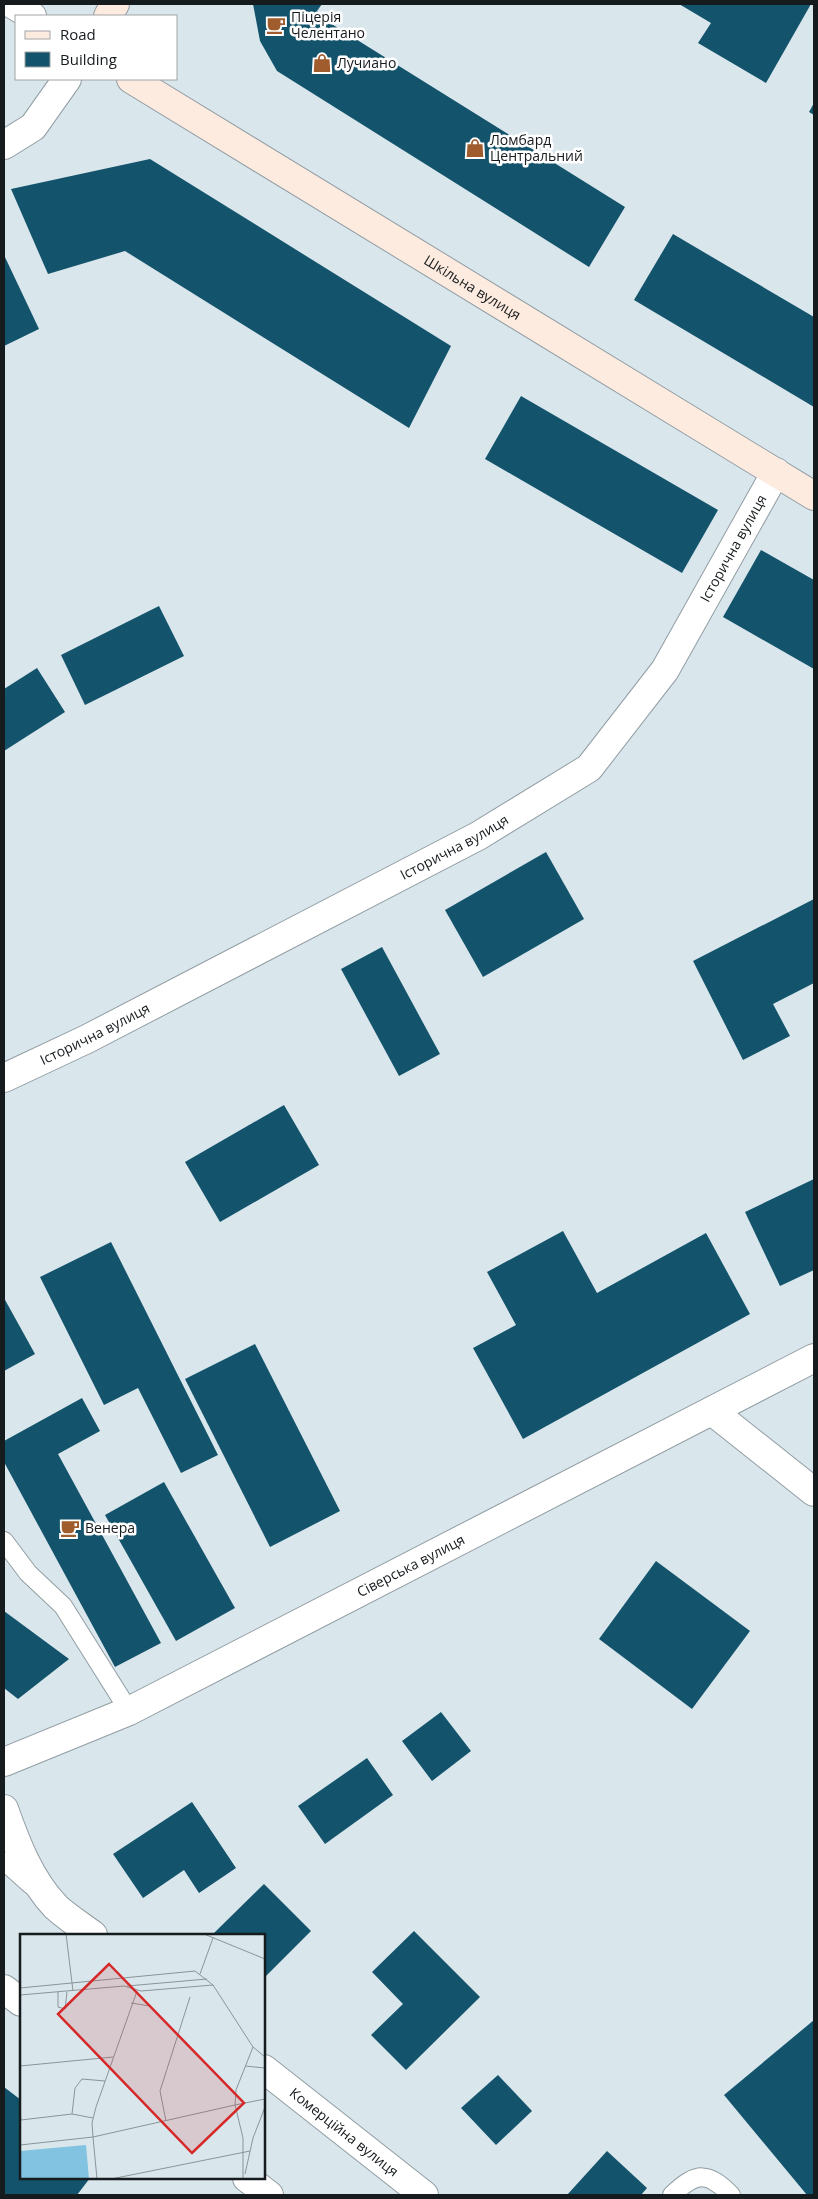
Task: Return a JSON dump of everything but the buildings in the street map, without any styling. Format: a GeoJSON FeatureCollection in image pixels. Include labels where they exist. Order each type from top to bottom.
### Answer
{"type":"FeatureCollection","features":[{"type":"Feature","properties":{"kind":"main road"},"geometry":{"type":"LineString","coordinates":[[109,15],[115,4]]}},
{"type":"Feature","properties":{"kind":"main road","name":"Шкільна вулиця"},"geometry":{"type":"LineString","coordinates":[[133,80],[814,496]]}},
{"type":"Feature","properties":{"kind":"street"},"geometry":{"type":"LineString","coordinates":[[12,4],[30,15]]}},
{"type":"Feature","properties":{"kind":"street"},"geometry":{"type":"LineString","coordinates":[[4,145],[33,127],[66,80]]}},
{"type":"Feature","properties":{"kind":"street","name":"Історична вулиця"},"geometry":{"type":"LineString","coordinates":[[4,1078],[87,1039],[478,836],[589,768],[665,670],[776,472]]}},
{"type":"Feature","properties":{"kind":"street","name":"Сіверська вулиця"},"geometry":{"type":"LineString","coordinates":[[4,1762],[129,1712],[814,1358]]}},
{"type":"Feature","properties":{"kind":"street"},"geometry":{"type":"LineString","coordinates":[[712,1411],[814,1492]]}},
{"type":"Feature","properties":{"kind":"street"},"geometry":{"type":"LineString","coordinates":[[4,1809],[25,1860],[56,1907],[92,1934]]}},
{"type":"Feature","properties":{"kind":"street"},"geometry":{"type":"LineString","coordinates":[[4,1989],[20,2001]]}},
{"type":"Feature","properties":{"kind":"street","name":"Комерційна вулиця"},"geometry":{"type":"LineString","coordinates":[[265,2071],[424,2195]]}},
{"type":"Feature","properties":{"kind":"street"},"geometry":{"type":"LineString","coordinates":[[248,2179],[269,2195]]}},
{"type":"Feature","properties":{"kind":"lane"},"geometry":{"type":"LineString","coordinates":[[4,1541],[28,1573],[63,1606],[129,1712]]}},
{"type":"Feature","properties":{"kind":"lane"},"geometry":{"type":"LineString","coordinates":[[4,1861],[56,1907]]}},
{"type":"Feature","properties":{"kind":"lane"},"geometry":{"type":"LineString","coordinates":[[672,2195],[684,2184],[701,2177],[717,2181],[732,2195]]}},
{"type":"Feature","properties":{"kind":"place","name":"Піцерія Челентано"},"geometry":{"type":"Point","coordinates":[276,25]}},
{"type":"Feature","properties":{"kind":"place","name":"Лучиано"},"geometry":{"type":"Point","coordinates":[322,63]}},
{"type":"Feature","properties":{"kind":"place","name":"Ломбард Центральний"},"geometry":{"type":"Point","coordinates":[475,148]}},
{"type":"Feature","properties":{"kind":"place","name":"Венера"},"geometry":{"type":"Point","coordinates":[70,1528]}}]}
